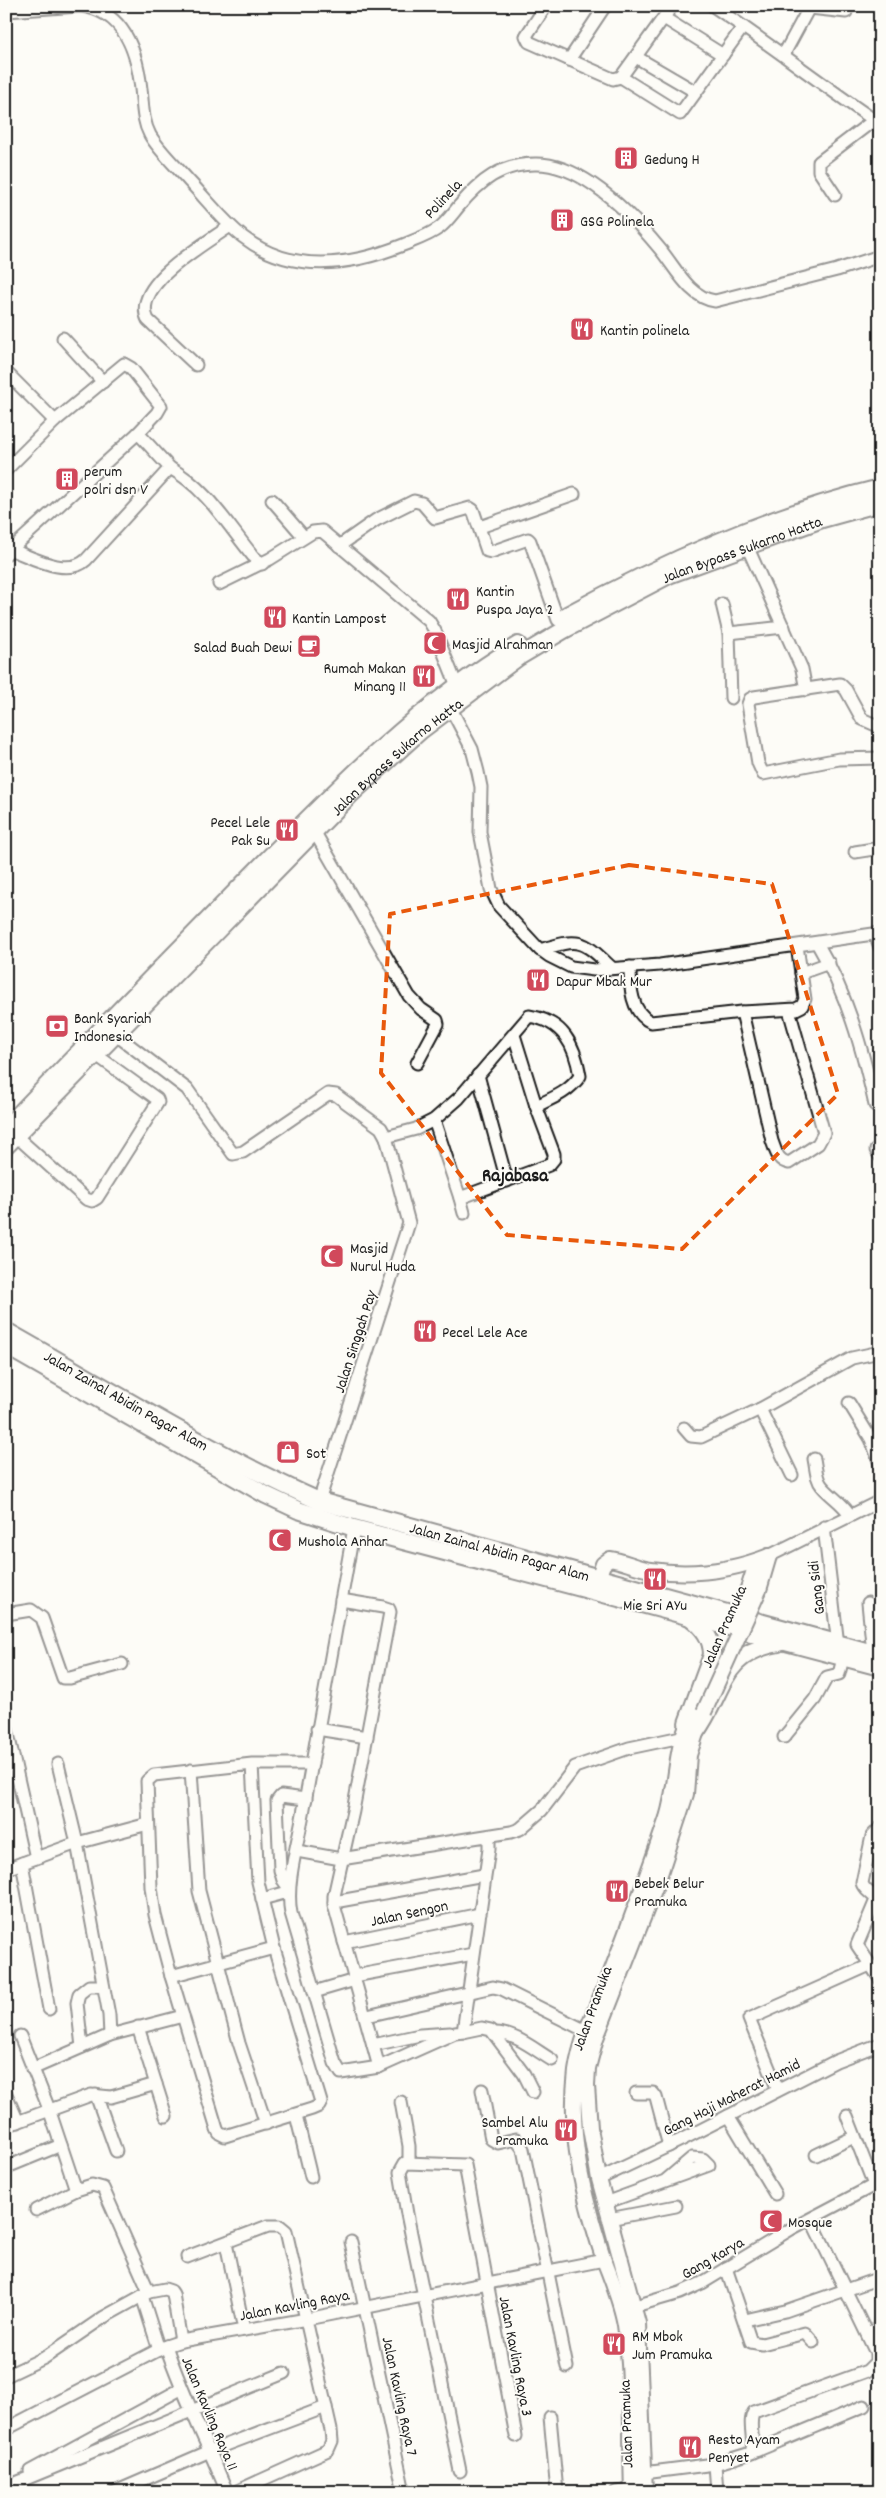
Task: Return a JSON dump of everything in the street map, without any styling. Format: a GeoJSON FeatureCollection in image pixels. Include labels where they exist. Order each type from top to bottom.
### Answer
{"type":"FeatureCollection","features":[{"type":"Feature","properties":{"kind":"highway","name":"Jalan Bypass Sukarno Hatta"},"geometry":{"type":"LineString","coordinates":[[10,1138],[103,1025],[254,883],[366,762],[457,686],[558,620],[666,564],[735,536],[844,498],[880,488]]}},
{"type":"Feature","properties":{"kind":"highway","name":"Jalan Bypass Sukarno Hatta"},"geometry":{"type":"LineString","coordinates":[[254,883],[314,831],[388,760],[450,707],[517,658],[564,630],[671,574],[822,519],[880,502]]}},
{"type":"Feature","properties":{"kind":"highway","name":"Jalan Bypass Sukarno Hatta"},"geometry":{"type":"LineString","coordinates":[[10,1138],[115,1034],[236,901]]}},
{"type":"Feature","properties":{"kind":"highway"},"geometry":{"type":"LineString","coordinates":[[6,1157],[10,1138]]}},
{"type":"Feature","properties":{"kind":"highway"},"geometry":{"type":"LineString","coordinates":[[6,1318],[55,1347],[89,1378]]}},
{"type":"Feature","properties":{"kind":"highway","name":"Jalan Zainal Abidin Pagar Alam"},"geometry":{"type":"LineString","coordinates":[[6,1331],[55,1366],[266,1495],[298,1510],[354,1528],[784,1642],[878,1658]]}},
{"type":"Feature","properties":{"kind":"highway","name":"Jalan Zainal Abidin Pagar Alam"},"geometry":{"type":"LineString","coordinates":[[6,1346],[89,1378],[280,1484],[318,1501],[599,1576],[841,1651]]}},
{"type":"Feature","properties":{"kind":"highway"},"geometry":{"type":"LineString","coordinates":[[689,1616],[706,1633],[712,1655]]}},
{"type":"Feature","properties":{"kind":"highway"},"geometry":{"type":"LineString","coordinates":[[688,1731],[706,1719],[726,1676],[735,1662],[751,1650],[784,1642]]}},
{"type":"Feature","properties":{"kind":"highway"},"geometry":{"type":"LineString","coordinates":[[688,1731],[712,1655],[716,1650],[725,1648],[733,1654],[735,1662]]}},
{"type":"Feature","properties":{"kind":"main road"},"geometry":{"type":"LineString","coordinates":[[599,1576],[603,1564],[610,1559],[653,1570],[694,1573],[715,1572],[763,1558]]}},
{"type":"Feature","properties":{"kind":"main road","name":"Jalan Pramuka"},"geometry":{"type":"LineString","coordinates":[[636,2491],[644,2473],[637,2443],[625,2326],[611,2276],[586,2204],[577,2161],[574,2129],[576,2073],[586,2032],[615,1976],[658,1880],[686,1794],[689,1755],[688,1731],[700,1710],[754,1588],[763,1558]]}},
{"type":"Feature","properties":{"kind":"main road","name":"Jalan Pramuka"},"geometry":{"type":"LineString","coordinates":[[615,1976],[588,2068],[587,2106],[599,2179],[635,2306],[641,2371],[636,2491]]}},
{"type":"Feature","properties":{"kind":"main road"},"geometry":{"type":"LineString","coordinates":[[611,2276],[624,2270]]}},
{"type":"Feature","properties":{"kind":"street","name":"Polinela"},"geometry":{"type":"LineString","coordinates":[[6,11],[80,6],[91,8],[114,19],[124,30],[135,52],[145,121],[158,147],[230,226],[272,255],[323,264],[343,263],[388,251],[422,238],[440,228],[477,184],[503,170],[535,164],[558,167],[571,172],[612,200],[659,247],[691,289],[709,300],[715,301],[838,270],[880,256]]}},
{"type":"Feature","properties":{"kind":"street"},"geometry":{"type":"LineString","coordinates":[[546,6],[526,36],[527,40],[613,79],[621,78],[680,114],[743,27]]}},
{"type":"Feature","properties":{"kind":"street"},"geometry":{"type":"LineString","coordinates":[[569,60],[605,6]]}},
{"type":"Feature","properties":{"kind":"street"},"geometry":{"type":"LineString","coordinates":[[621,78],[672,6]]}},
{"type":"Feature","properties":{"kind":"street"},"geometry":{"type":"LineString","coordinates":[[713,6],[784,54],[815,80],[877,124],[819,162],[819,171],[835,195]]}},
{"type":"Feature","properties":{"kind":"street"},"geometry":{"type":"LineString","coordinates":[[784,54],[810,7],[846,12]]}},
{"type":"Feature","properties":{"kind":"street"},"geometry":{"type":"LineString","coordinates":[[664,18],[723,54]]}},
{"type":"Feature","properties":{"kind":"street"},"geometry":{"type":"LineString","coordinates":[[636,57],[696,92]]}},
{"type":"Feature","properties":{"kind":"street"},"geometry":{"type":"LineString","coordinates":[[196,364],[148,320],[145,311],[147,302],[152,287],[166,272],[230,226]]}},
{"type":"Feature","properties":{"kind":"street"},"geometry":{"type":"LineString","coordinates":[[63,338],[103,382]]}},
{"type":"Feature","properties":{"kind":"street"},"geometry":{"type":"LineString","coordinates":[[8,466],[121,365],[126,364],[158,401],[160,409],[138,433],[9,552]]}},
{"type":"Feature","properties":{"kind":"street"},"geometry":{"type":"LineString","coordinates":[[6,372],[55,422]]}},
{"type":"Feature","properties":{"kind":"street"},"geometry":{"type":"LineString","coordinates":[[138,433],[173,470],[187,478],[203,493],[253,556],[262,564]]}},
{"type":"Feature","properties":{"kind":"street"},"geometry":{"type":"LineString","coordinates":[[9,552],[71,568],[80,567],[173,470]]}},
{"type":"Feature","properties":{"kind":"street"},"geometry":{"type":"LineString","coordinates":[[480,527],[574,494]]}},
{"type":"Feature","properties":{"kind":"street"},"geometry":{"type":"LineString","coordinates":[[272,500],[304,537]]}},
{"type":"Feature","properties":{"kind":"street"},"geometry":{"type":"LineString","coordinates":[[339,546],[376,520],[414,501],[422,504],[435,518],[470,508],[480,527],[486,548],[491,552],[528,539],[530,541],[558,620]]}},
{"type":"Feature","properties":{"kind":"street"},"geometry":{"type":"LineString","coordinates":[[219,584],[262,564],[312,532],[322,531],[428,622],[435,631],[457,686]]}},
{"type":"Feature","properties":{"kind":"street"},"geometry":{"type":"LineString","coordinates":[[746,546],[802,669],[806,690]]}},
{"type":"Feature","properties":{"kind":"street"},"geometry":{"type":"LineString","coordinates":[[722,604],[729,633],[731,698]]}},
{"type":"Feature","properties":{"kind":"street"},"geometry":{"type":"LineString","coordinates":[[729,633],[784,627]]}},
{"type":"Feature","properties":{"kind":"street"},"geometry":{"type":"LineString","coordinates":[[880,727],[862,719],[843,686],[754,696],[748,701],[761,773],[767,775],[806,764],[839,759],[880,758]]}},
{"type":"Feature","properties":{"kind":"street"},"geometry":{"type":"LineString","coordinates":[[450,707],[472,749],[478,772],[480,832],[491,890],[499,906],[540,950],[571,967],[594,970],[797,946],[877,933],[880,947]]}},
{"type":"Feature","properties":{"kind":"street"},"geometry":{"type":"LineString","coordinates":[[314,831],[409,996],[437,1020],[438,1024],[417,1063]]}},
{"type":"Feature","properties":{"kind":"street"},"geometry":{"type":"LineString","coordinates":[[854,852],[880,848]]}},
{"type":"Feature","properties":{"kind":"street"},"geometry":{"type":"LineString","coordinates":[[540,950],[558,944],[579,942],[587,945],[612,968]]}},
{"type":"Feature","properties":{"kind":"street"},"geometry":{"type":"LineString","coordinates":[[817,943],[829,963],[850,1010],[875,1079],[875,1105]]}},
{"type":"Feature","properties":{"kind":"street"},"geometry":{"type":"LineString","coordinates":[[630,967],[630,982],[635,1005],[643,1018],[651,1022],[742,1012],[789,1010],[802,1006],[805,999],[797,946]]}},
{"type":"Feature","properties":{"kind":"street"},"geometry":{"type":"LineString","coordinates":[[801,973],[829,963]]}},
{"type":"Feature","properties":{"kind":"street"},"geometry":{"type":"LineString","coordinates":[[742,1012],[772,1141],[778,1158],[782,1162],[789,1162],[818,1144],[824,1133],[789,1010]]}},
{"type":"Feature","properties":{"kind":"street"},"geometry":{"type":"LineString","coordinates":[[386,1137],[416,1129],[434,1120],[459,1098],[529,1016],[558,1026],[566,1033],[578,1061],[580,1076],[573,1086],[536,1106]]}},
{"type":"Feature","properties":{"kind":"street","name":"Jalan Singgah Pay"},"geometry":{"type":"LineString","coordinates":[[115,1034],[187,1089],[211,1120],[231,1151],[236,1154],[328,1094],[336,1095],[377,1124],[386,1137],[409,1223],[318,1501]]}},
{"type":"Feature","properties":{"kind":"street"},"geometry":{"type":"LineString","coordinates":[[460,1198],[550,1165],[554,1158],[514,1035]]}},
{"type":"Feature","properties":{"kind":"street"},"geometry":{"type":"LineString","coordinates":[[10,1138],[86,1199],[92,1201],[97,1198],[158,1102],[157,1098],[95,1054]]}},
{"type":"Feature","properties":{"kind":"street"},"geometry":{"type":"LineString","coordinates":[[478,1075],[507,1182]]}},
{"type":"Feature","properties":{"kind":"street"},"geometry":{"type":"LineString","coordinates":[[434,1120],[464,1212]]}},
{"type":"Feature","properties":{"kind":"street"},"geometry":{"type":"LineString","coordinates":[[880,1147],[876,1150],[880,1156]]}},
{"type":"Feature","properties":{"kind":"street"},"geometry":{"type":"LineString","coordinates":[[684,1428],[691,1436],[701,1437],[760,1409],[852,1358],[880,1352]]}},
{"type":"Feature","properties":{"kind":"street"},"geometry":{"type":"LineString","coordinates":[[849,1403],[871,1439],[880,1464]]}},
{"type":"Feature","properties":{"kind":"street"},"geometry":{"type":"LineString","coordinates":[[760,1409],[792,1475]]}},
{"type":"Feature","properties":{"kind":"street"},"geometry":{"type":"LineString","coordinates":[[814,1459],[817,1478],[822,1486],[845,1506],[850,1515]]}},
{"type":"Feature","properties":{"kind":"street"},"geometry":{"type":"LineString","coordinates":[[763,1558],[880,1501]]}},
{"type":"Feature","properties":{"kind":"street","name":"Gang Sidi"},"geometry":{"type":"LineString","coordinates":[[824,1527],[841,1651]]}},
{"type":"Feature","properties":{"kind":"street"},"geometry":{"type":"LineString","coordinates":[[288,1890],[297,1851],[354,1528]]}},
{"type":"Feature","properties":{"kind":"street"},"geometry":{"type":"LineString","coordinates":[[341,1600],[384,1607],[389,1609],[390,1612],[334,1902],[379,2067]]}},
{"type":"Feature","properties":{"kind":"street"},"geometry":{"type":"LineString","coordinates":[[868,1603],[878,1658]]}},
{"type":"Feature","properties":{"kind":"street"},"geometry":{"type":"LineString","coordinates":[[6,1614],[31,1610],[42,1618],[63,1678],[70,1678],[122,1664]]}},
{"type":"Feature","properties":{"kind":"street"},"geometry":{"type":"LineString","coordinates":[[784,1736],[815,1699],[827,1677],[839,1674],[841,1651]]}},
{"type":"Feature","properties":{"kind":"street"},"geometry":{"type":"LineString","coordinates":[[6,1725],[36,1858]]}},
{"type":"Feature","properties":{"kind":"street"},"geometry":{"type":"LineString","coordinates":[[317,1730],[367,1737]]}},
{"type":"Feature","properties":{"kind":"street"},"geometry":{"type":"LineString","coordinates":[[297,1851],[341,1859],[515,1831],[532,1820],[561,1787],[572,1769],[583,1763],[688,1731]]}},
{"type":"Feature","properties":{"kind":"street"},"geometry":{"type":"LineString","coordinates":[[58,1764],[77,1843],[110,2035]]}},
{"type":"Feature","properties":{"kind":"street"},"geometry":{"type":"LineString","coordinates":[[252,1764],[258,1882],[274,1948],[320,2102],[317,2108],[230,2135],[219,2133],[171,1976],[153,1900],[147,1779],[154,1775],[252,1764],[312,1764]]}},
{"type":"Feature","properties":{"kind":"street"},"geometry":{"type":"LineString","coordinates":[[191,1770],[199,1891],[239,2043],[266,2124]]}},
{"type":"Feature","properties":{"kind":"street"},"geometry":{"type":"LineString","coordinates":[[306,1799],[281,1796],[277,1801],[280,1870],[288,1890],[291,1913],[338,2071],[344,2074],[379,2067],[459,2033]]}},
{"type":"Feature","properties":{"kind":"street"},"geometry":{"type":"LineString","coordinates":[[6,1869],[77,1843],[148,1824]]}},
{"type":"Feature","properties":{"kind":"street"},"geometry":{"type":"LineString","coordinates":[[880,1828],[872,1836],[862,1883],[863,1888],[873,1895],[876,1900],[857,1945],[880,1979]]}},
{"type":"Feature","properties":{"kind":"street"},"geometry":{"type":"LineString","coordinates":[[459,2033],[474,1954],[489,1849],[489,1836]]}},
{"type":"Feature","properties":{"kind":"street"},"geometry":{"type":"LineString","coordinates":[[22,1863],[49,2008]]}},
{"type":"Feature","properties":{"kind":"street"},"geometry":{"type":"LineString","coordinates":[[334,1902],[484,1875]]}},
{"type":"Feature","properties":{"kind":"street"},"geometry":{"type":"LineString","coordinates":[[262,1899],[288,1890]]}},
{"type":"Feature","properties":{"kind":"street","name":"Jalan Sengon"},"geometry":{"type":"LineString","coordinates":[[344,1942],[480,1914]]}},
{"type":"Feature","properties":{"kind":"street"},"geometry":{"type":"LineString","coordinates":[[171,1976],[274,1948]]}},
{"type":"Feature","properties":{"kind":"street"},"geometry":{"type":"LineString","coordinates":[[314,1992],[354,1978],[474,1954]]}},
{"type":"Feature","properties":{"kind":"street"},"geometry":{"type":"LineString","coordinates":[[778,2090],[749,2019],[870,1965]]}},
{"type":"Feature","properties":{"kind":"street"},"geometry":{"type":"LineString","coordinates":[[82,2047],[77,2003],[79,1994],[89,1986],[103,1986]]}},
{"type":"Feature","properties":{"kind":"street"},"geometry":{"type":"LineString","coordinates":[[366,2016],[488,1987],[502,1989],[586,2032]]}},
{"type":"Feature","properties":{"kind":"street"},"geometry":{"type":"LineString","coordinates":[[32,2069],[110,2035],[183,2016]]}},
{"type":"Feature","properties":{"kind":"street"},"geometry":{"type":"LineString","coordinates":[[138,2027],[166,2116]]}},
{"type":"Feature","properties":{"kind":"street"},"geometry":{"type":"LineString","coordinates":[[372,2044],[420,2035],[459,2033],[487,2028],[494,2033],[524,2074],[533,2092]]}},
{"type":"Feature","properties":{"kind":"street"},"geometry":{"type":"LineString","coordinates":[[494,2033],[506,2034],[552,2060]]}},
{"type":"Feature","properties":{"kind":"street"},"geometry":{"type":"LineString","coordinates":[[20,2036],[49,2109],[76,2190],[36,2210]]}},
{"type":"Feature","properties":{"kind":"street","name":"Gang Haji Maherat Hamid"},"geometry":{"type":"LineString","coordinates":[[599,2179],[669,2146],[844,2057],[880,2044]]}},
{"type":"Feature","properties":{"kind":"street"},"geometry":{"type":"LineString","coordinates":[[6,2126],[49,2109],[96,2095],[111,2097],[156,2084]]}},
{"type":"Feature","properties":{"kind":"street"},"geometry":{"type":"LineString","coordinates":[[482,2090],[490,2139],[498,2143],[516,2139],[523,2149],[566,2367]]}},
{"type":"Feature","properties":{"kind":"street"},"geometry":{"type":"LineString","coordinates":[[636,2094],[653,2093],[656,2096],[669,2146]]}},
{"type":"Feature","properties":{"kind":"street"},"geometry":{"type":"LineString","coordinates":[[6,2094],[18,2122]]}},
{"type":"Feature","properties":{"kind":"street"},"geometry":{"type":"LineString","coordinates":[[96,2095],[116,2151]]}},
{"type":"Feature","properties":{"kind":"street"},"geometry":{"type":"LineString","coordinates":[[401,2102],[409,2146],[409,2162],[402,2164],[401,2177],[460,2471]]}},
{"type":"Feature","properties":{"kind":"street"},"geometry":{"type":"LineString","coordinates":[[296,2115],[311,2177]]}},
{"type":"Feature","properties":{"kind":"street"},"geometry":{"type":"LineString","coordinates":[[728,2116],[775,2194]]}},
{"type":"Feature","properties":{"kind":"street"},"geometry":{"type":"LineString","coordinates":[[847,2116],[854,2137],[877,2183]]}},
{"type":"Feature","properties":{"kind":"street"},"geometry":{"type":"LineString","coordinates":[[816,2155],[854,2137]]}},
{"type":"Feature","properties":{"kind":"street"},"geometry":{"type":"LineString","coordinates":[[12,2165],[61,2145]]}},
{"type":"Feature","properties":{"kind":"street","name":"Jalan Kavling Raya 3"},"geometry":{"type":"LineString","coordinates":[[409,2162],[465,2165],[516,2436]]}},
{"type":"Feature","properties":{"kind":"street"},"geometry":{"type":"LineString","coordinates":[[605,2203],[665,2181]]}},
{"type":"Feature","properties":{"kind":"street","name":"Gang Karya"},"geometry":{"type":"LineString","coordinates":[[635,2306],[680,2293],[702,2283],[877,2183]]}},
{"type":"Feature","properties":{"kind":"street","name":"Jalan Kavling Raya 11"},"geometry":{"type":"LineString","coordinates":[[76,2190],[92,2185],[103,2188],[146,2294],[162,2348],[210,2451],[226,2492]]}},
{"type":"Feature","properties":{"kind":"street"},"geometry":{"type":"LineString","coordinates":[[609,2219],[676,2206]]}},
{"type":"Feature","properties":{"kind":"street"},"geometry":{"type":"LineString","coordinates":[[751,2453],[754,2441],[751,2421],[754,2412],[867,2371],[876,2362],[876,2353],[848,2291],[811,2219]]}},
{"type":"Feature","properties":{"kind":"street"},"geometry":{"type":"LineString","coordinates":[[187,2257],[268,2226],[280,2226],[286,2231],[331,2430],[330,2447],[235,2492]]}},
{"type":"Feature","properties":{"kind":"street","name":"Jalan Kavling Raya 7"},"geometry":{"type":"LineString","coordinates":[[352,2242],[404,2492]]}},
{"type":"Feature","properties":{"kind":"street"},"geometry":{"type":"LineString","coordinates":[[226,2243],[244,2330]]}},
{"type":"Feature","properties":{"kind":"street","name":"Jalan Kavling Raya"},"geometry":{"type":"LineString","coordinates":[[6,2429],[162,2348],[181,2341],[307,2319],[604,2260]]}},
{"type":"Feature","properties":{"kind":"street"},"geometry":{"type":"LineString","coordinates":[[726,2268],[745,2320],[749,2338],[754,2344],[762,2344],[805,2333],[813,2342]]}},
{"type":"Feature","properties":{"kind":"street"},"geometry":{"type":"LineString","coordinates":[[745,2320],[785,2312],[880,2278]]}},
{"type":"Feature","properties":{"kind":"street"},"geometry":{"type":"LineString","coordinates":[[6,2376],[44,2358],[104,2317],[146,2294],[165,2289],[171,2291],[181,2341]]}},
{"type":"Feature","properties":{"kind":"street"},"geometry":{"type":"LineString","coordinates":[[866,2333],[880,2328]]}},
{"type":"Feature","properties":{"kind":"street"},"geometry":{"type":"LineString","coordinates":[[47,2466],[192,2411],[284,2373]]}},
{"type":"Feature","properties":{"kind":"street"},"geometry":{"type":"LineString","coordinates":[[10,2486],[181,2389]]}},
{"type":"Feature","properties":{"kind":"street"},"geometry":{"type":"LineString","coordinates":[[644,2473],[715,2464],[751,2453],[864,2406]]}},
{"type":"Feature","properties":{"kind":"street"},"geometry":{"type":"LineString","coordinates":[[115,2492],[210,2451],[326,2407]]}},
{"type":"Feature","properties":{"kind":"street"},"geometry":{"type":"LineString","coordinates":[[550,2416],[557,2492]]}},
{"type":"Feature","properties":{"kind":"street"},"geometry":{"type":"LineString","coordinates":[[715,2464],[717,2492]]}},
{"type":"Feature","properties":{"kind":"street"},"geometry":{"type":"LineString","coordinates":[[616,2492],[636,2491]]}},
{"type":"Feature","properties":{"kind":"highlighted area"},"geometry":{"type":"Polygon","coordinates":[[[629,865],[772,884],[838,1094],[682,1249],[507,1235],[381,1073],[390,914],[629,865]]]}},
{"type":"Feature","properties":{"kind":"place","name":"Gedung H"},"geometry":{"type":"Point","coordinates":[626,158]}},
{"type":"Feature","properties":{"kind":"place","name":"GSG Polinela"},"geometry":{"type":"Point","coordinates":[562,220]}},
{"type":"Feature","properties":{"kind":"place","name":"Kantin polinela"},"geometry":{"type":"Point","coordinates":[582,329]}},
{"type":"Feature","properties":{"kind":"place","name":"perum polri dsn V"},"geometry":{"type":"Point","coordinates":[67,479]}},
{"type":"Feature","properties":{"kind":"place","name":"Kantin Puspa Jaya 2"},"geometry":{"type":"Point","coordinates":[458,599]}},
{"type":"Feature","properties":{"kind":"place","name":"Kantin Lampost"},"geometry":{"type":"Point","coordinates":[275,617]}},
{"type":"Feature","properties":{"kind":"place","name":"Masjid Alrahman"},"geometry":{"type":"Point","coordinates":[435,643]}},
{"type":"Feature","properties":{"kind":"place","name":"Salad Buah Dewi"},"geometry":{"type":"Point","coordinates":[309,646]}},
{"type":"Feature","properties":{"kind":"place","name":"Rumah Makan Minang 11"},"geometry":{"type":"Point","coordinates":[424,676]}},
{"type":"Feature","properties":{"kind":"place","name":"Pecel Lele Pak Su"},"geometry":{"type":"Point","coordinates":[287,830]}},
{"type":"Feature","properties":{"kind":"place","name":"Dapur Mbak Mur"},"geometry":{"type":"Point","coordinates":[538,980]}},
{"type":"Feature","properties":{"kind":"place","name":"Bank Syariah Indonesia"},"geometry":{"type":"Point","coordinates":[57,1026]}},
{"type":"Feature","properties":{"kind":"place","name":"Masjid Nurul Huda"},"geometry":{"type":"Point","coordinates":[332,1256]}},
{"type":"Feature","properties":{"kind":"place","name":"Pecel Lele Ace"},"geometry":{"type":"Point","coordinates":[425,1331]}},
{"type":"Feature","properties":{"kind":"place","name":"Sot"},"geometry":{"type":"Point","coordinates":[288,1452]}},
{"type":"Feature","properties":{"kind":"place","name":"Mushola Anhar"},"geometry":{"type":"Point","coordinates":[280,1540]}},
{"type":"Feature","properties":{"kind":"place","name":"Mie Sri AYu"},"geometry":{"type":"Point","coordinates":[655,1579]}},
{"type":"Feature","properties":{"kind":"place","name":"Bebek Belur Pramuka"},"geometry":{"type":"Point","coordinates":[617,1891]}},
{"type":"Feature","properties":{"kind":"place","name":"Sambel Alu Pramuka"},"geometry":{"type":"Point","coordinates":[566,2130]}},
{"type":"Feature","properties":{"kind":"place","name":"Mosque"},"geometry":{"type":"Point","coordinates":[771,2221]}},
{"type":"Feature","properties":{"kind":"place","name":"RM Mbok Jum Pramuka"},"geometry":{"type":"Point","coordinates":[614,2344]}},
{"type":"Feature","properties":{"kind":"place","name":"Resto Ayam Penyet"},"geometry":{"type":"Point","coordinates":[690,2447]}},
{"type":"Feature","properties":{"kind":"district","name":"Rajabasa"},"geometry":{"type":"Point","coordinates":[515,1174]}}]}
